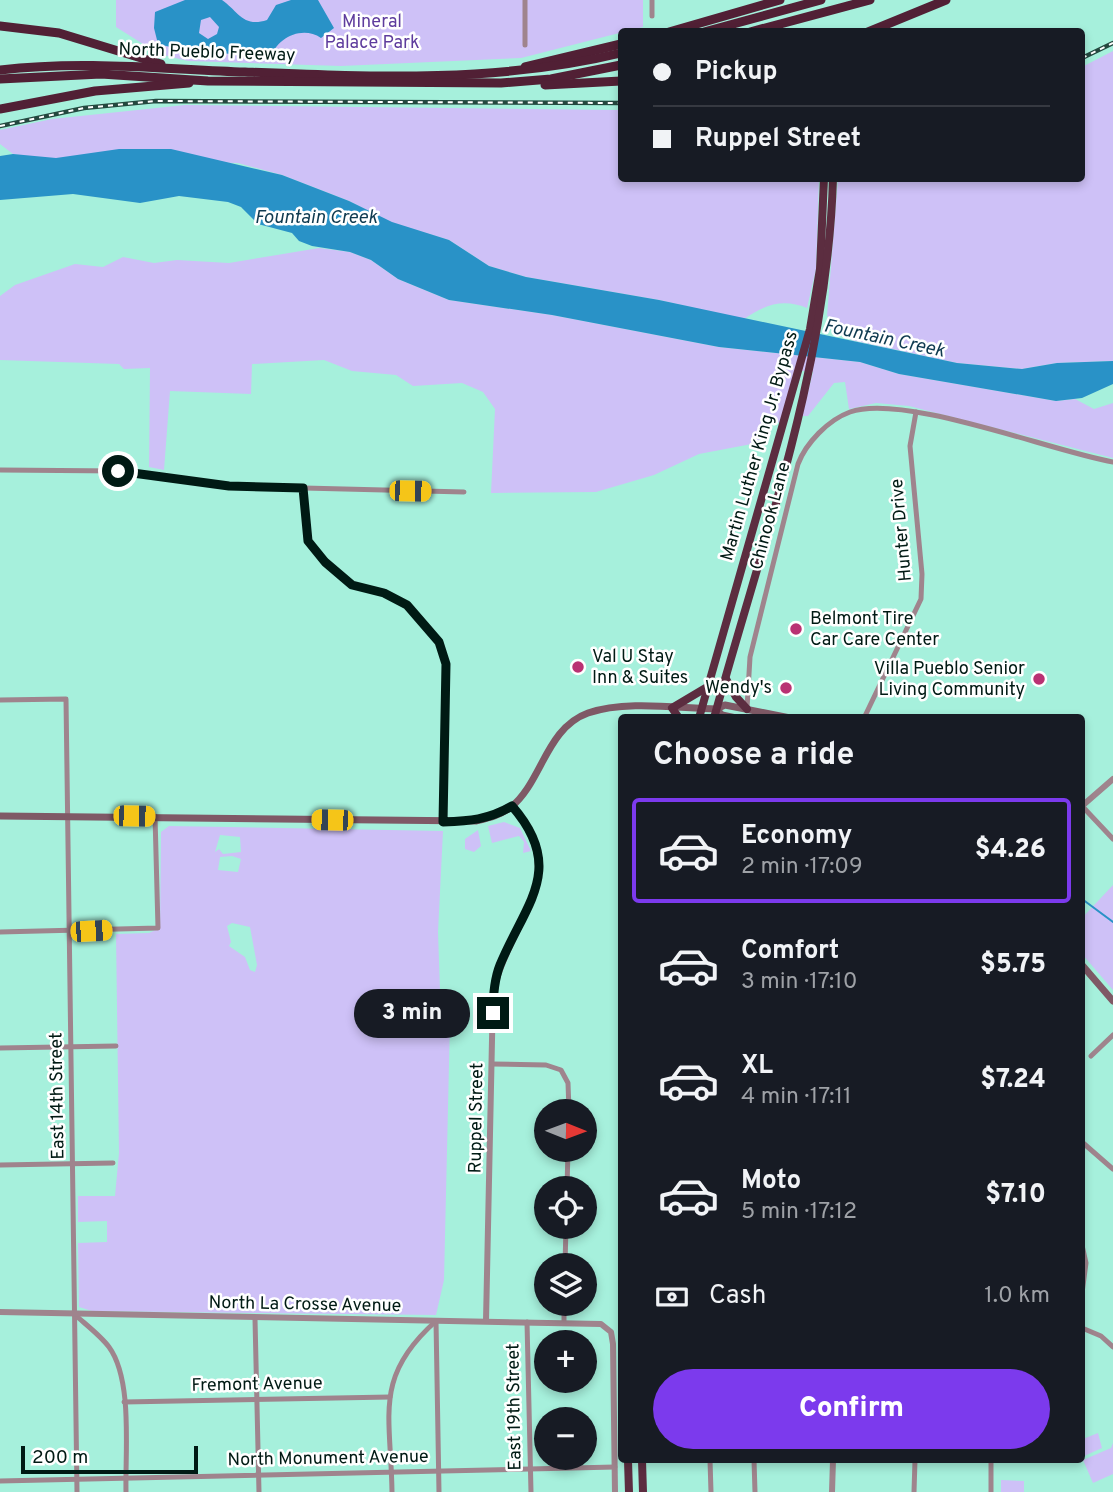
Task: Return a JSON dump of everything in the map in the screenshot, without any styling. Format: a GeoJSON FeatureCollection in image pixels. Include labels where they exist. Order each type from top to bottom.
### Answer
{"type":"FeatureCollection","features":[{"type":"Feature","properties":{"kind":"highway"},"geometry":{"type":"LineString","coordinates":[[684,28],[780,0]]}},
{"type":"Feature","properties":{"kind":"highway"},"geometry":{"type":"LineString","coordinates":[[719,28],[821,0]]}},
{"type":"Feature","properties":{"kind":"highway"},"geometry":{"type":"LineString","coordinates":[[765,28],[870,0]]}},
{"type":"Feature","properties":{"kind":"highway"},"geometry":{"type":"LineString","coordinates":[[878,28],[946,0]]}},
{"type":"Feature","properties":{"kind":"highway"},"geometry":{"type":"LineString","coordinates":[[0,26],[59,33],[176,68]]}},
{"type":"Feature","properties":{"kind":"highway"},"geometry":{"type":"LineString","coordinates":[[512,72],[537,62],[618,45]]}},
{"type":"Feature","properties":{"kind":"highway","name":"North Pueblo Freeway"},"geometry":{"type":"LineString","coordinates":[[0,70],[56,65],[260,72],[512,72],[618,54]]}},
{"type":"Feature","properties":{"kind":"highway","name":"North Pueblo Freeway"},"geometry":{"type":"LineString","coordinates":[[0,79],[74,74],[208,80],[501,83],[551,79],[618,66]]}},
{"type":"Feature","properties":{"kind":"highway"},"geometry":{"type":"LineString","coordinates":[[0,109],[95,91],[164,87],[208,80]]}},
{"type":"Feature","properties":{"kind":"highway"},"geometry":{"type":"LineString","coordinates":[[501,83],[557,85],[618,81]]}},
{"type":"Feature","properties":{"kind":"highway","name":"Martin Luther King Jr. Bypass"},"geometry":{"type":"LineString","coordinates":[[824,182],[824,269]]}},
{"type":"Feature","properties":{"kind":"highway","name":"Martin Luther King Jr. Bypass"},"geometry":{"type":"LineString","coordinates":[[715,713],[804,371],[824,269],[833,182]]}},
{"type":"Feature","properties":{"kind":"highway","name":"Martin Luther King Jr. Bypass"},"geometry":{"type":"LineString","coordinates":[[701,713],[804,371]]}},
{"type":"Feature","properties":{"kind":"highway"},"geometry":{"type":"LineString","coordinates":[[726,678],[736,697],[747,709]]}},
{"type":"Feature","properties":{"kind":"highway"},"geometry":{"type":"LineString","coordinates":[[676,714],[672,708],[709,686]]}},
{"type":"Feature","properties":{"kind":"highway"},"geometry":{"type":"LineString","coordinates":[[628,1463],[629,1492]]}},
{"type":"Feature","properties":{"kind":"highway"},"geometry":{"type":"LineString","coordinates":[[642,1463],[643,1492]]}},
{"type":"Feature","properties":{"kind":"main road"},"geometry":{"type":"LineString","coordinates":[[0,816],[476,821],[494,817],[512,806],[561,733],[585,714],[620,708],[672,708],[715,713],[725,705],[771,714]]}},
{"type":"Feature","properties":{"kind":"main road"},"geometry":{"type":"LineString","coordinates":[[1085,969],[1113,1002]]}},
{"type":"Feature","properties":{"kind":"street"},"geometry":{"type":"LineString","coordinates":[[525,0],[525,45]]}},
{"type":"Feature","properties":{"kind":"street"},"geometry":{"type":"LineString","coordinates":[[652,0],[652,16]]}},
{"type":"Feature","properties":{"kind":"street","name":"Chinook Lane"},"geometry":{"type":"LineString","coordinates":[[747,709],[750,657],[803,451],[849,412],[892,407],[1113,462]]}},
{"type":"Feature","properties":{"kind":"street","name":"Hunter Drive"},"geometry":{"type":"LineString","coordinates":[[866,714],[921,599],[922,574],[910,446],[916,412]]}},
{"type":"Feature","properties":{"kind":"street"},"geometry":{"type":"LineString","coordinates":[[0,470],[118,471],[229,486],[464,492]]}},
{"type":"Feature","properties":{"kind":"street"},"geometry":{"type":"LineString","coordinates":[[303,488],[308,541],[325,562],[352,585],[384,593],[407,605],[439,642],[446,664],[443,822]]}},
{"type":"Feature","properties":{"kind":"street","name":"East 14th Street"},"geometry":{"type":"LineString","coordinates":[[0,700],[66,699],[77,1492]]}},
{"type":"Feature","properties":{"kind":"street"},"geometry":{"type":"LineString","coordinates":[[1085,803],[1113,779]]}},
{"type":"Feature","properties":{"kind":"street","name":"Ruppel Street"},"geometry":{"type":"LineString","coordinates":[[486,1321],[493,993],[499,966],[533,900],[538,879],[537,852],[531,833],[512,806]]}},
{"type":"Feature","properties":{"kind":"street"},"geometry":{"type":"LineString","coordinates":[[1085,809],[1113,839]]}},
{"type":"Feature","properties":{"kind":"street"},"geometry":{"type":"LineString","coordinates":[[0,932],[158,928],[155,816]]}},
{"type":"Feature","properties":{"kind":"street"},"geometry":{"type":"LineString","coordinates":[[1091,1056],[1113,1035]]}},
{"type":"Feature","properties":{"kind":"street"},"geometry":{"type":"LineString","coordinates":[[0,1048],[116,1046]]}},
{"type":"Feature","properties":{"kind":"street"},"geometry":{"type":"LineString","coordinates":[[492,1064],[546,1065],[561,1070],[568,1083],[569,1099]]}},
{"type":"Feature","properties":{"kind":"street"},"geometry":{"type":"LineString","coordinates":[[1085,1145],[1113,1169]]}},
{"type":"Feature","properties":{"kind":"street"},"geometry":{"type":"LineString","coordinates":[[0,1165],[113,1163]]}},
{"type":"Feature","properties":{"kind":"street","name":"North La Crosse Avenue"},"geometry":{"type":"LineString","coordinates":[[0,1312],[600,1324],[608,1328],[613,1344],[615,1467]]}},
{"type":"Feature","properties":{"kind":"street"},"geometry":{"type":"LineString","coordinates":[[74,1313],[103,1340],[115,1357],[123,1381],[126,1492]]}},
{"type":"Feature","properties":{"kind":"street"},"geometry":{"type":"LineString","coordinates":[[564,1316],[564,1323]]}},
{"type":"Feature","properties":{"kind":"street"},"geometry":{"type":"LineString","coordinates":[[255,1319],[259,1492]]}},
{"type":"Feature","properties":{"kind":"street"},"geometry":{"type":"LineString","coordinates":[[393,1492],[390,1396],[394,1374],[402,1357],[436,1321]]}},
{"type":"Feature","properties":{"kind":"street"},"geometry":{"type":"LineString","coordinates":[[436,1321],[439,1492]]}},
{"type":"Feature","properties":{"kind":"street","name":"East 19th Street"},"geometry":{"type":"LineString","coordinates":[[527,1322],[531,1492]]}},
{"type":"Feature","properties":{"kind":"street"},"geometry":{"type":"LineString","coordinates":[[1085,1329],[1101,1336],[1113,1347]]}},
{"type":"Feature","properties":{"kind":"street","name":"Fremont Avenue"},"geometry":{"type":"LineString","coordinates":[[124,1402],[390,1396]]}},
{"type":"Feature","properties":{"kind":"street"},"geometry":{"type":"LineString","coordinates":[[710,1463],[711,1492]]}},
{"type":"Feature","properties":{"kind":"street"},"geometry":{"type":"LineString","coordinates":[[754,1463],[755,1492]]}},
{"type":"Feature","properties":{"kind":"street"},"geometry":{"type":"LineString","coordinates":[[832,1492],[833,1463]]}},
{"type":"Feature","properties":{"kind":"street"},"geometry":{"type":"LineString","coordinates":[[914,1492],[915,1463]]}},
{"type":"Feature","properties":{"kind":"street"},"geometry":{"type":"LineString","coordinates":[[991,1463],[991,1492]]}},
{"type":"Feature","properties":{"kind":"street"},"geometry":{"type":"LineString","coordinates":[[615,1467],[615,1492]]}},
{"type":"Feature","properties":{"kind":"street","name":"North Monument Avenue"},"geometry":{"type":"LineString","coordinates":[[0,1481],[615,1467]]}},
{"type":"Feature","properties":{"kind":"green space","name":"Mineral Palace Park"},"geometry":{"type":"Polygon","coordinates":[[[116,0],[643,0],[643,27],[618,28],[618,33],[521,58],[341,66],[188,61],[159,54],[116,27],[116,0]]]}},
{"type":"Feature","properties":{"kind":"green space"},"geometry":{"type":"Polygon","coordinates":[[[1113,51],[1113,361],[1057,363],[1022,369],[957,363],[851,340],[849,330],[827,316],[838,182],[1085,182],[1085,65],[1113,51]]]}},
{"type":"Feature","properties":{"kind":"green space"},"geometry":{"type":"Polygon","coordinates":[[[185,105],[618,110],[618,182],[819,182],[816,269],[807,308],[774,304],[744,319],[659,300],[526,277],[489,266],[449,240],[392,223],[349,201],[282,175],[238,163],[37,158],[13,154],[0,144],[0,130],[52,119],[185,105]]]}},
{"type":"Feature","properties":{"kind":"green space"},"geometry":{"type":"Polygon","coordinates":[[[319,248],[350,252],[371,260],[398,279],[449,300],[552,315],[719,347],[860,362],[899,374],[1056,401],[1075,399],[1094,409],[1113,403],[1113,458],[909,406],[876,403],[849,409],[845,382],[834,383],[808,416],[802,416],[813,372],[795,370],[780,422],[767,427],[757,443],[699,454],[654,475],[596,492],[491,493],[495,409],[483,392],[462,383],[413,386],[396,375],[352,371],[324,360],[252,364],[251,394],[170,391],[164,470],[149,467],[150,368],[124,369],[119,364],[0,360],[0,296],[15,285],[75,264],[103,267],[123,257],[154,263],[177,260],[229,263],[319,248]]]}},
{"type":"Feature","properties":{"kind":"green space"},"geometry":{"type":"Polygon","coordinates":[[[504,822],[520,828],[531,851],[523,853],[524,842],[519,836],[492,843],[488,826],[504,822]]]}},
{"type":"Feature","properties":{"kind":"green space"},"geometry":{"type":"Polygon","coordinates":[[[169,826],[443,831],[438,932],[441,1020],[450,1021],[444,1280],[436,1315],[92,1311],[79,1307],[78,1243],[107,1242],[107,1221],[78,1222],[78,1196],[115,1196],[119,1153],[116,934],[149,933],[160,928],[161,832],[169,826]],[[220,835],[215,852],[219,849],[223,854],[241,852],[240,837],[220,835]],[[232,856],[220,857],[218,870],[238,872],[241,859],[232,856]],[[232,923],[227,926],[231,942],[229,946],[245,957],[250,970],[255,972],[257,965],[250,927],[232,923]]]}},
{"type":"Feature","properties":{"kind":"green space"},"geometry":{"type":"Polygon","coordinates":[[[478,830],[481,846],[474,852],[465,849],[465,839],[478,830]]]}},
{"type":"Feature","properties":{"kind":"green space"},"geometry":{"type":"Polygon","coordinates":[[[1113,885],[1113,990],[1085,957],[1085,915],[1113,885]]]}},
{"type":"Feature","properties":{"kind":"green space"},"geometry":{"type":"Polygon","coordinates":[[[1098,1433],[1102,1448],[1085,1456],[1085,1438],[1098,1433]]]}},
{"type":"Feature","properties":{"kind":"green space"},"geometry":{"type":"Polygon","coordinates":[[[1113,1443],[1113,1474],[1093,1483],[1085,1459],[1111,1448],[1113,1443]]]}},
{"type":"Feature","properties":{"kind":"green space"},"geometry":{"type":"Polygon","coordinates":[[[1001,1480],[1024,1481],[1024,1492],[1001,1492],[1001,1480]]]}},
{"type":"Feature","properties":{"kind":"water"},"geometry":{"type":"Polygon","coordinates":[[[185,0],[222,0],[246,20],[259,22],[267,20],[276,5],[291,0],[318,0],[334,28],[321,38],[306,33],[291,36],[278,45],[270,59],[186,50],[158,44],[154,28],[155,12],[185,0]],[[210,17],[201,20],[199,33],[208,39],[217,34],[219,27],[210,17]]]}},
{"type":"Feature","properties":{"kind":"water","name":"Fountain Creek"},"geometry":{"type":"Polygon","coordinates":[[[119,149],[171,149],[282,175],[349,201],[392,222],[449,240],[489,266],[526,277],[659,300],[957,363],[1022,369],[1057,363],[1113,361],[1113,384],[1082,398],[1056,401],[899,374],[860,362],[719,347],[552,315],[449,300],[398,279],[371,260],[350,252],[312,246],[299,241],[292,233],[258,224],[241,207],[228,202],[179,196],[140,203],[73,194],[0,200],[0,156],[13,154],[56,158],[119,149]]]}},
{"type":"Feature","properties":{"kind":"waterway"},"geometry":{"type":"LineString","coordinates":[[1085,901],[1113,922]]}},
{"type":"Feature","properties":{"kind":"railway"},"geometry":{"type":"LineString","coordinates":[[1085,57],[1113,43]]}},
{"type":"Feature","properties":{"kind":"railway"},"geometry":{"type":"LineString","coordinates":[[0,126],[84,108],[156,101],[618,103]]}},
{"type":"Feature","properties":{"kind":"place","name":"Belmont Tire Car Care Center"},"geometry":{"type":"Point","coordinates":[796,629]}},
{"type":"Feature","properties":{"kind":"place","name":"Val U Stay Inn & Suites"},"geometry":{"type":"Point","coordinates":[578,667]}},
{"type":"Feature","properties":{"kind":"place","name":"Villa Pueblo Senior Living Community"},"geometry":{"type":"Point","coordinates":[1039,679]}},
{"type":"Feature","properties":{"kind":"place","name":"Wendy's"},"geometry":{"type":"Point","coordinates":[786,688]}},
{"type":"Feature","properties":{"kind":"route"},"geometry":{"type":"LineString","coordinates":[[118,471],[229,486],[303,488],[308,541],[325,562],[352,585],[384,593],[407,605],[439,642],[446,664],[443,822],[476,821],[494,817],[512,806],[526,822],[535,843],[539,864],[537,890],[499,966],[493,993],[493,1013]]}}]}
